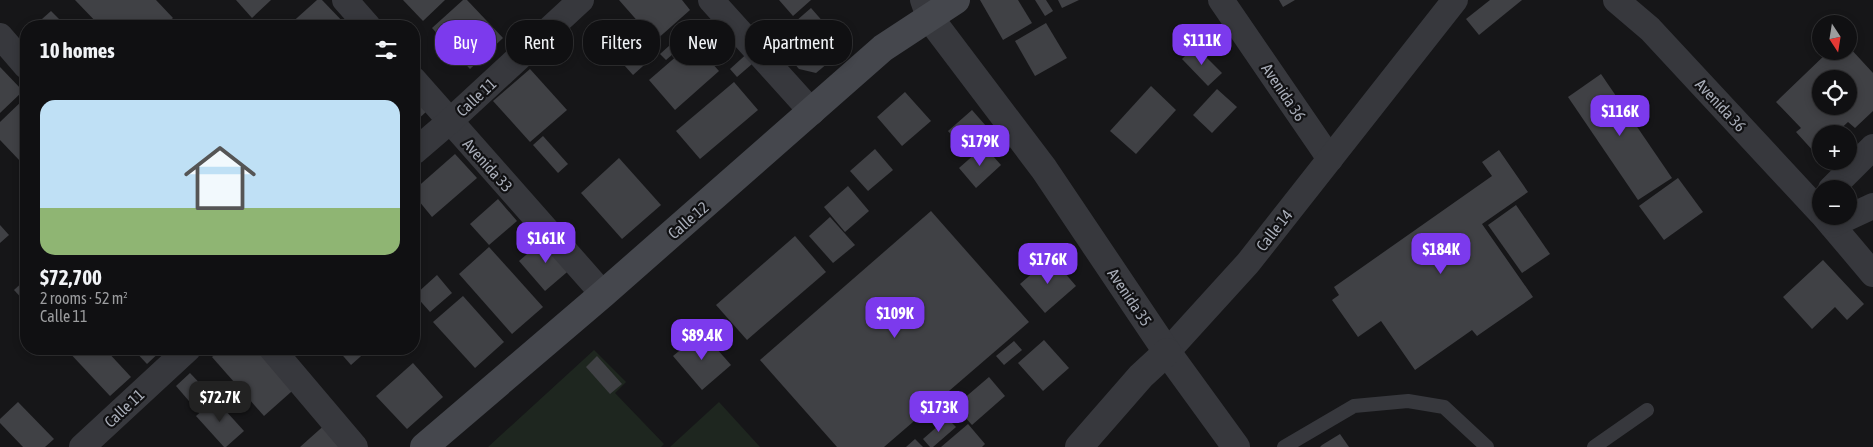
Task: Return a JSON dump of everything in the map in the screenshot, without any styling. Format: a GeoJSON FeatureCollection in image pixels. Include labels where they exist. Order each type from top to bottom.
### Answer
{"type":"FeatureCollection","features":[{"type":"Feature","properties":{"kind":"main road","name":"Calle 12"},"geometry":{"type":"LineString","coordinates":[[424,447],[812,112],[926,8],[956,0]]}},
{"type":"Feature","properties":{"kind":"street"},"geometry":{"type":"LineString","coordinates":[[345,0],[363,20]]}},
{"type":"Feature","properties":{"kind":"street","name":"Calle 11"},"geometry":{"type":"LineString","coordinates":[[420,147],[450,122],[580,0]]}},
{"type":"Feature","properties":{"kind":"street"},"geometry":{"type":"LineString","coordinates":[[711,0],[812,112]]}},
{"type":"Feature","properties":{"kind":"street","name":"Avenida 36"},"geometry":{"type":"LineString","coordinates":[[1221,0],[1330,159]]}},
{"type":"Feature","properties":{"kind":"street","name":"Calle 14"},"geometry":{"type":"LineString","coordinates":[[1079,447],[1141,376],[1167,352],[1248,263],[1456,0]]}},
{"type":"Feature","properties":{"kind":"street","name":"Avenida 36"},"geometry":{"type":"LineString","coordinates":[[1616,0],[1650,29],[1812,196]]}},
{"type":"Feature","properties":{"kind":"street","name":"Avenida 35"},"geometry":{"type":"LineString","coordinates":[[926,8],[1044,169],[1167,352],[1236,447]]}},
{"type":"Feature","properties":{"kind":"street"},"geometry":{"type":"LineString","coordinates":[[0,36],[20,59]]}},
{"type":"Feature","properties":{"kind":"street","name":"Avenida 33"},"geometry":{"type":"LineString","coordinates":[[420,87],[603,294]]}},
{"type":"Feature","properties":{"kind":"street"},"geometry":{"type":"LineString","coordinates":[[1846,180],[1873,147]]}},
{"type":"Feature","properties":{"kind":"street"},"geometry":{"type":"LineString","coordinates":[[1857,207],[1873,206]]}},
{"type":"Feature","properties":{"kind":"street","name":"Avenida 36"},"geometry":{"type":"LineString","coordinates":[[1837,225],[1873,274]]}},
{"type":"Feature","properties":{"kind":"street","name":"Calle 11"},"geometry":{"type":"LineString","coordinates":[[82,447],[182,355]]}},
{"type":"Feature","properties":{"kind":"street"},"geometry":{"type":"LineString","coordinates":[[277,355],[355,447]]}},
{"type":"Feature","properties":{"kind":"lane"},"geometry":{"type":"LineString","coordinates":[[1284,447],[1354,406],[1408,401],[1444,407],[1486,447]]}},
{"type":"Feature","properties":{"kind":"lane"},"geometry":{"type":"LineString","coordinates":[[1594,447],[1647,410]]}},
{"type":"Feature","properties":{"kind":"shaded area"},"geometry":{"type":"Polygon","coordinates":[[[594,350],[626,382],[615,393],[664,444],[661,447],[488,447],[594,350]]]}},
{"type":"Feature","properties":{"kind":"shaded area"},"geometry":{"type":"Polygon","coordinates":[[[719,402],[760,447],[670,447],[719,402]]]}},
{"type":"Feature","properties":{"kind":"building"},"geometry":{"type":"Polygon","coordinates":[[[75,0],[156,0],[173,18],[171,20],[94,20],[75,0]]]}},
{"type":"Feature","properties":{"kind":"building"},"geometry":{"type":"Polygon","coordinates":[[[236,0],[271,0],[252,18],[236,0]]]}},
{"type":"Feature","properties":{"kind":"building"},"geometry":{"type":"Polygon","coordinates":[[[317,0],[322,0],[341,20],[295,20],[317,0]]]}},
{"type":"Feature","properties":{"kind":"building"},"geometry":{"type":"Polygon","coordinates":[[[403,0],[445,0],[423,21],[403,0]]]}},
{"type":"Feature","properties":{"kind":"building"},"geometry":{"type":"Polygon","coordinates":[[[463,0],[467,0],[486,20],[441,20],[463,0]]]}},
{"type":"Feature","properties":{"kind":"building"},"geometry":{"type":"Polygon","coordinates":[[[619,0],[682,0],[690,10],[679,20],[670,20],[670,28],[660,37],[660,20],[637,20],[619,0]]]}},
{"type":"Feature","properties":{"kind":"building"},"geometry":{"type":"Polygon","coordinates":[[[779,0],[811,0],[793,16],[779,0]]]}},
{"type":"Feature","properties":{"kind":"building"},"geometry":{"type":"Polygon","coordinates":[[[980,0],[1018,0],[1032,23],[1003,40],[980,0]]]}},
{"type":"Feature","properties":{"kind":"building"},"geometry":{"type":"Polygon","coordinates":[[[1035,0],[1046,0],[1053,11],[1045,16],[1035,0]]]}},
{"type":"Feature","properties":{"kind":"building"},"geometry":{"type":"Polygon","coordinates":[[[1058,0],[1079,0],[1062,8],[1058,0]]]}},
{"type":"Feature","properties":{"kind":"building"},"geometry":{"type":"Polygon","coordinates":[[[1279,0],[1295,0],[1283,7],[1279,0]]]}},
{"type":"Feature","properties":{"kind":"building"},"geometry":{"type":"Polygon","coordinates":[[[1490,0],[1522,0],[1479,35],[1466,19],[1490,0]]]}},
{"type":"Feature","properties":{"kind":"building"},"geometry":{"type":"Polygon","coordinates":[[[811,8],[822,20],[797,20],[811,8]]]}},
{"type":"Feature","properties":{"kind":"building"},"geometry":{"type":"Polygon","coordinates":[[[51,11],[60,20],[43,20],[51,11]]]}},
{"type":"Feature","properties":{"kind":"building"},"geometry":{"type":"Polygon","coordinates":[[[1046,23],[1067,58],[1035,76],[1015,41],[1046,23]]]}},
{"type":"Feature","properties":{"kind":"building"},"geometry":{"type":"Polygon","coordinates":[[[496,31],[503,38],[496,45],[496,31]]]}},
{"type":"Feature","properties":{"kind":"building"},"geometry":{"type":"Polygon","coordinates":[[[670,45],[670,57],[666,60],[660,54],[670,45]]]}},
{"type":"Feature","properties":{"kind":"building"},"geometry":{"type":"Polygon","coordinates":[[[1195,46],[1222,73],[1208,86],[1182,59],[1195,46]]]}},
{"type":"Feature","properties":{"kind":"building"},"geometry":{"type":"Polygon","coordinates":[[[745,55],[745,65],[751,65],[737,77],[730,69],[745,55]]]}},
{"type":"Feature","properties":{"kind":"building"},"geometry":{"type":"Polygon","coordinates":[[[1858,57],[1873,73],[1873,111],[1857,126],[1848,122],[1845,125],[1812,125],[1812,150],[1796,132],[1801,128],[1776,102],[1820,60],[1858,60],[1858,57]]]}},
{"type":"Feature","properties":{"kind":"building"},"geometry":{"type":"Polygon","coordinates":[[[670,62],[670,65],[714,65],[719,71],[675,110],[649,80],[670,62]]]}},
{"type":"Feature","properties":{"kind":"building"},"geometry":{"type":"Polygon","coordinates":[[[466,65],[474,65],[470,69],[466,65]]]}},
{"type":"Feature","properties":{"kind":"building"},"geometry":{"type":"Polygon","coordinates":[[[624,65],[644,65],[633,75],[624,65]]]}},
{"type":"Feature","properties":{"kind":"building"},"geometry":{"type":"Polygon","coordinates":[[[796,65],[826,65],[816,73],[799,69],[796,65]]]}},
{"type":"Feature","properties":{"kind":"building"},"geometry":{"type":"Polygon","coordinates":[[[0,67],[20,88],[20,94],[0,113],[0,67]]]}},
{"type":"Feature","properties":{"kind":"building"},"geometry":{"type":"Polygon","coordinates":[[[530,69],[567,110],[530,142],[493,101],[530,69]]]}},
{"type":"Feature","properties":{"kind":"building"},"geometry":{"type":"Polygon","coordinates":[[[1601,74],[1672,178],[1638,200],[1568,97],[1601,74]]]}},
{"type":"Feature","properties":{"kind":"building"},"geometry":{"type":"Polygon","coordinates":[[[734,82],[758,110],[700,159],[676,131],[734,82]]]}},
{"type":"Feature","properties":{"kind":"building"},"geometry":{"type":"Polygon","coordinates":[[[1151,86],[1176,110],[1136,154],[1110,131],[1151,86]]]}},
{"type":"Feature","properties":{"kind":"building"},"geometry":{"type":"Polygon","coordinates":[[[1217,89],[1237,107],[1212,133],[1193,115],[1217,89]]]}},
{"type":"Feature","properties":{"kind":"building"},"geometry":{"type":"Polygon","coordinates":[[[905,92],[931,121],[902,146],[877,117],[905,92]]]}},
{"type":"Feature","properties":{"kind":"building"},"geometry":{"type":"Polygon","coordinates":[[[20,103],[20,161],[0,140],[0,122],[20,103]]]}},
{"type":"Feature","properties":{"kind":"building"},"geometry":{"type":"Polygon","coordinates":[[[420,103],[427,111],[420,117],[420,103]]]}},
{"type":"Feature","properties":{"kind":"building"},"geometry":{"type":"Polygon","coordinates":[[[972,110],[993,134],[969,155],[948,131],[972,110]]]}},
{"type":"Feature","properties":{"kind":"building"},"geometry":{"type":"Polygon","coordinates":[[[543,136],[568,164],[558,173],[533,145],[543,136]]]}},
{"type":"Feature","properties":{"kind":"building"},"geometry":{"type":"Polygon","coordinates":[[[984,146],[1001,165],[976,188],[959,168],[984,146]]]}},
{"type":"Feature","properties":{"kind":"building"},"geometry":{"type":"Polygon","coordinates":[[[875,149],[893,170],[868,191],[850,171],[875,149]]]}},
{"type":"Feature","properties":{"kind":"building"},"geometry":{"type":"Polygon","coordinates":[[[1499,150],[1528,192],[1482,224],[1533,297],[1477,336],[1472,330],[1415,370],[1381,321],[1358,337],[1332,300],[1339,295],[1334,287],[1492,176],[1482,162],[1499,150]]]}},
{"type":"Feature","properties":{"kind":"building"},"geometry":{"type":"Polygon","coordinates":[[[455,154],[477,178],[432,217],[420,202],[420,185],[455,154]]]}},
{"type":"Feature","properties":{"kind":"building"},"geometry":{"type":"Polygon","coordinates":[[[619,158],[661,205],[622,239],[581,193],[619,158]]]}},
{"type":"Feature","properties":{"kind":"building"},"geometry":{"type":"Polygon","coordinates":[[[1678,178],[1703,212],[1664,240],[1639,206],[1678,178]]]}},
{"type":"Feature","properties":{"kind":"building"},"geometry":{"type":"Polygon","coordinates":[[[848,186],[869,211],[845,232],[824,207],[848,186]]]}},
{"type":"Feature","properties":{"kind":"building"},"geometry":{"type":"Polygon","coordinates":[[[498,199],[517,221],[489,245],[470,224],[498,199]]]}},
{"type":"Feature","properties":{"kind":"building"},"geometry":{"type":"Polygon","coordinates":[[[1516,205],[1550,254],[1522,273],[1488,225],[1516,205]]]}},
{"type":"Feature","properties":{"kind":"building"},"geometry":{"type":"Polygon","coordinates":[[[931,211],[1029,322],[884,447],[837,447],[760,360],[931,211]]]}},
{"type":"Feature","properties":{"kind":"building"},"geometry":{"type":"Polygon","coordinates":[[[830,217],[855,245],[833,263],[809,236],[830,217]]]}},
{"type":"Feature","properties":{"kind":"building"},"geometry":{"type":"Polygon","coordinates":[[[0,225],[9,235],[0,243],[0,225]]]}},
{"type":"Feature","properties":{"kind":"building"},"geometry":{"type":"Polygon","coordinates":[[[795,236],[826,272],[747,340],[716,305],[795,236]]]}},
{"type":"Feature","properties":{"kind":"building"},"geometry":{"type":"Polygon","coordinates":[[[547,237],[573,267],[545,291],[519,261],[547,237]]]}},
{"type":"Feature","properties":{"kind":"building"},"geometry":{"type":"Polygon","coordinates":[[[489,247],[543,307],[512,334],[459,274],[489,247]]]}},
{"type":"Feature","properties":{"kind":"building"},"geometry":{"type":"Polygon","coordinates":[[[1051,257],[1076,286],[1045,313],[1020,284],[1051,257]]]}},
{"type":"Feature","properties":{"kind":"building"},"geometry":{"type":"Polygon","coordinates":[[[1823,260],[1864,304],[1847,320],[1835,307],[1812,329],[1783,297],[1823,260]]]}},
{"type":"Feature","properties":{"kind":"building"},"geometry":{"type":"Polygon","coordinates":[[[437,275],[452,293],[430,312],[420,301],[420,290],[437,275]]]}},
{"type":"Feature","properties":{"kind":"building"},"geometry":{"type":"Polygon","coordinates":[[[20,284],[20,296],[14,290],[20,284]]]}},
{"type":"Feature","properties":{"kind":"building"},"geometry":{"type":"Polygon","coordinates":[[[463,296],[504,342],[475,368],[433,322],[463,296]]]}},
{"type":"Feature","properties":{"kind":"building"},"geometry":{"type":"Polygon","coordinates":[[[702,332],[731,365],[702,390],[673,356],[702,332]]]}},
{"type":"Feature","properties":{"kind":"building"},"geometry":{"type":"Polygon","coordinates":[[[1044,340],[1069,368],[1043,391],[1018,363],[1044,340]]]}},
{"type":"Feature","properties":{"kind":"building"},"geometry":{"type":"Polygon","coordinates":[[[1014,341],[1022,350],[1004,365],[996,356],[1014,341]]]}},
{"type":"Feature","properties":{"kind":"building"},"geometry":{"type":"Polygon","coordinates":[[[72,355],[111,355],[131,377],[110,396],[72,355]]]}},
{"type":"Feature","properties":{"kind":"building"},"geometry":{"type":"Polygon","coordinates":[[[139,355],[157,355],[147,364],[139,355]]]}},
{"type":"Feature","properties":{"kind":"building"},"geometry":{"type":"Polygon","coordinates":[[[214,355],[274,355],[300,384],[264,416],[212,357],[214,355]]]}},
{"type":"Feature","properties":{"kind":"building"},"geometry":{"type":"Polygon","coordinates":[[[342,355],[362,355],[351,365],[342,355]]]}},
{"type":"Feature","properties":{"kind":"building"},"geometry":{"type":"Polygon","coordinates":[[[597,356],[622,384],[610,394],[586,367],[597,356]]]}},
{"type":"Feature","properties":{"kind":"building"},"geometry":{"type":"Polygon","coordinates":[[[413,363],[443,397],[407,429],[376,396],[413,363]]]}},
{"type":"Feature","properties":{"kind":"building"},"geometry":{"type":"Polygon","coordinates":[[[190,373],[210,394],[195,408],[176,386],[190,373]]]}},
{"type":"Feature","properties":{"kind":"building"},"geometry":{"type":"Polygon","coordinates":[[[989,377],[1005,396],[972,425],[955,406],[989,377]]]}},
{"type":"Feature","properties":{"kind":"building"},"geometry":{"type":"Polygon","coordinates":[[[215,399],[244,431],[226,447],[196,416],[215,399]]]}},
{"type":"Feature","properties":{"kind":"building"},"geometry":{"type":"Polygon","coordinates":[[[18,402],[54,439],[45,447],[23,447],[0,423],[0,419],[18,402]]]}},
{"type":"Feature","properties":{"kind":"building"},"geometry":{"type":"Polygon","coordinates":[[[947,418],[956,427],[933,447],[930,447],[923,439],[947,418]]]}},
{"type":"Feature","properties":{"kind":"building"},"geometry":{"type":"Polygon","coordinates":[[[328,422],[350,447],[300,447],[328,422]]]}},
{"type":"Feature","properties":{"kind":"building"},"geometry":{"type":"Polygon","coordinates":[[[968,424],[985,444],[982,447],[941,447],[968,424]]]}},
{"type":"Feature","properties":{"kind":"building"},"geometry":{"type":"Polygon","coordinates":[[[1340,434],[1349,447],[1320,447],[1322,445],[1340,434]]]}},
{"type":"Feature","properties":{"kind":"building"},"geometry":{"type":"Polygon","coordinates":[[[915,439],[923,447],[906,447],[915,439]]]}}]}
